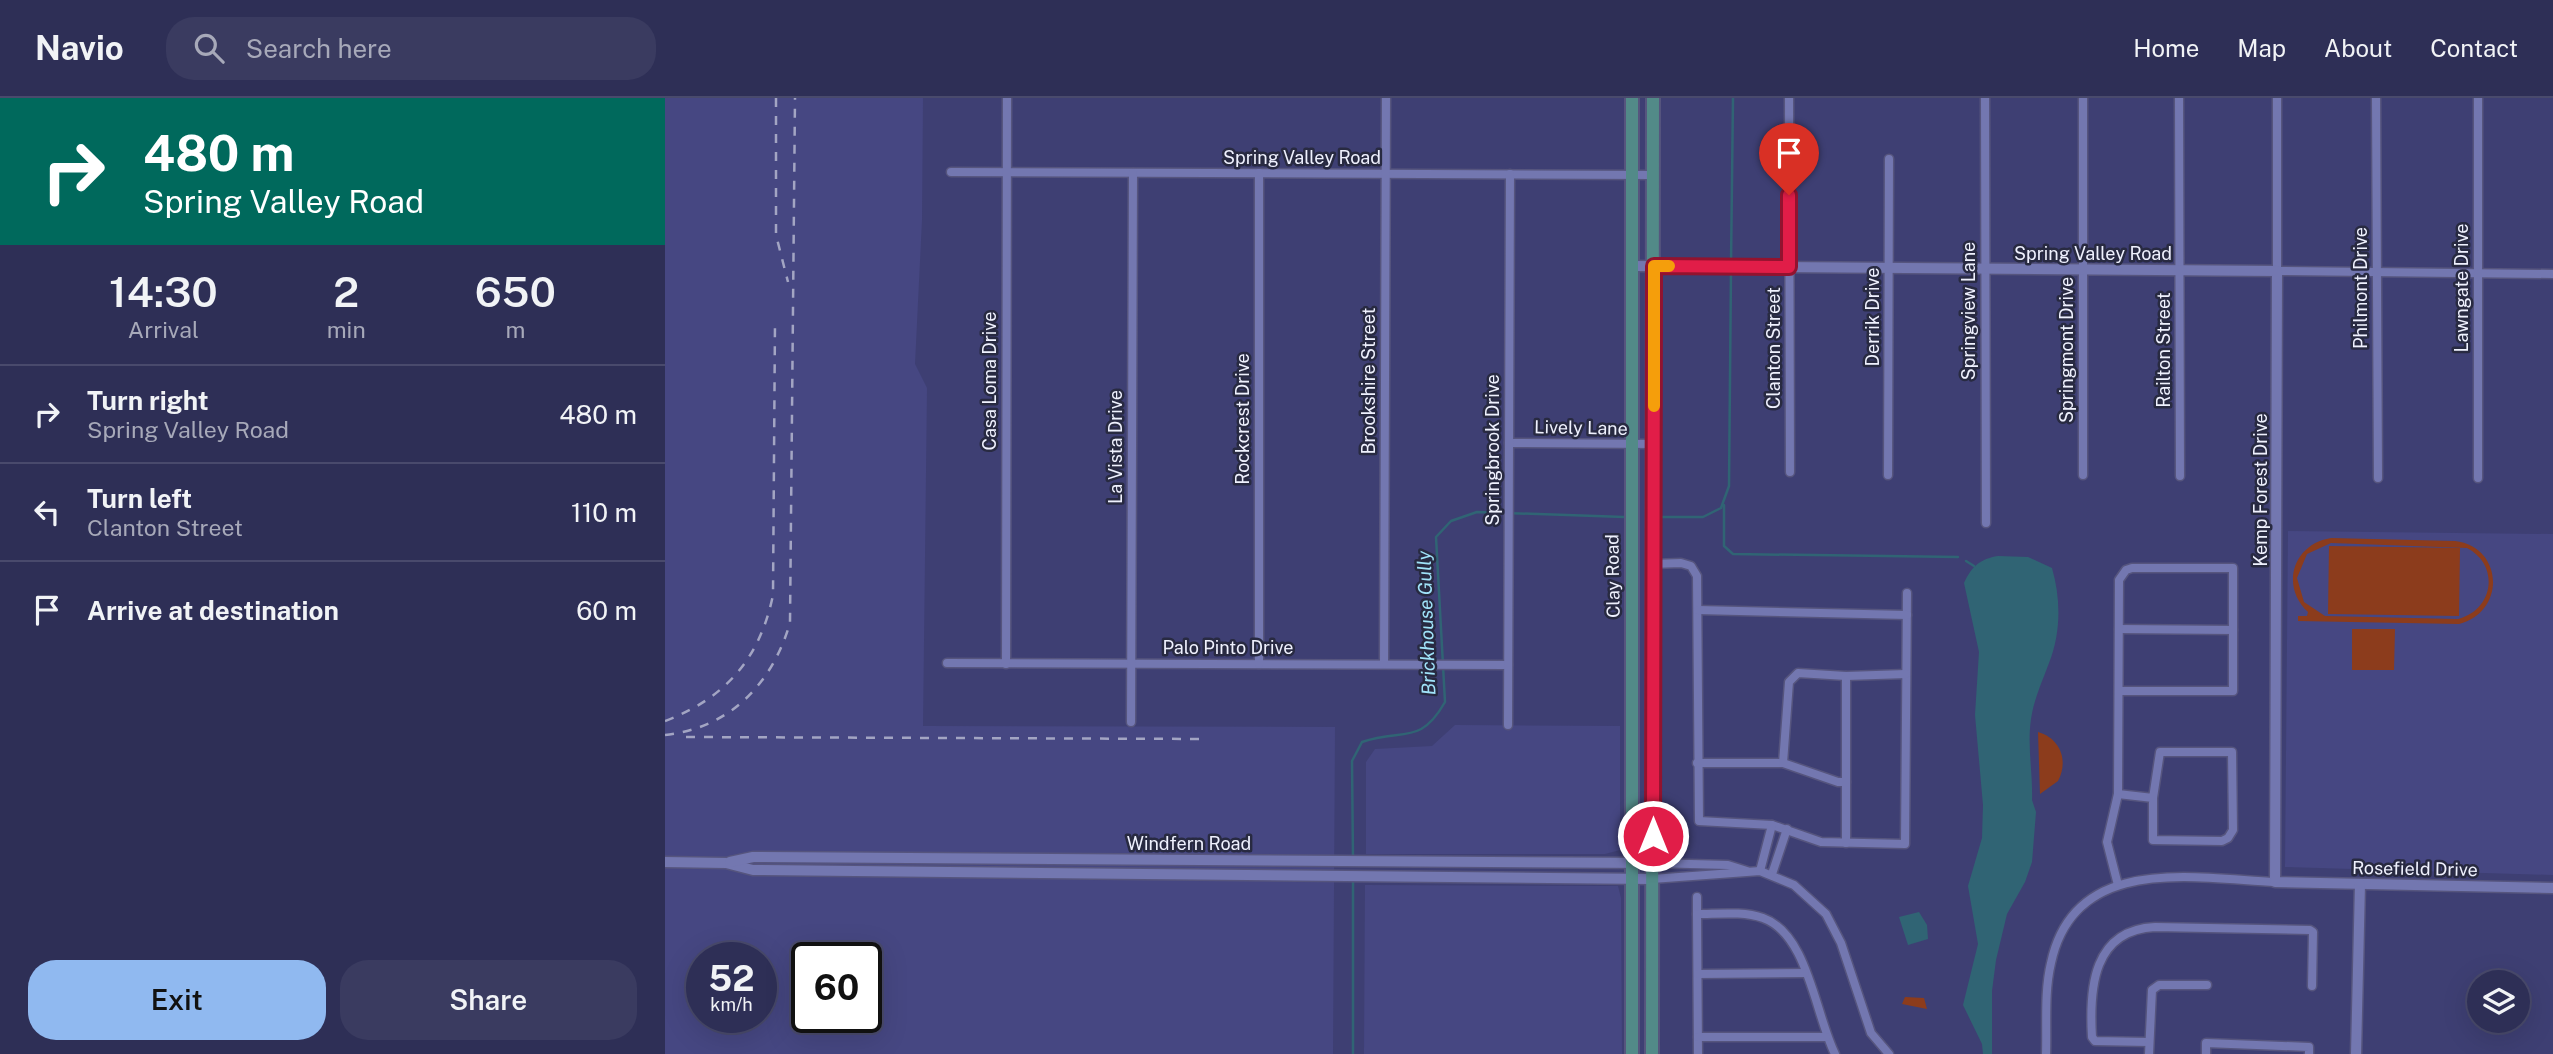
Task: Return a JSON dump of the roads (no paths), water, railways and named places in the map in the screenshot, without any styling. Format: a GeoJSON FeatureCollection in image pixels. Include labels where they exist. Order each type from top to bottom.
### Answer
{"type":"FeatureCollection","features":[{"type":"Feature","properties":{"kind":"main road","name":"Clay Road"},"geometry":{"type":"LineString","coordinates":[[1632,98],[1632,1054]]}},
{"type":"Feature","properties":{"kind":"main road"},"geometry":{"type":"LineString","coordinates":[[1652,1054],[1653,98]]}},
{"type":"Feature","properties":{"kind":"main road"},"geometry":{"type":"LineString","coordinates":[[1632,696],[1651,698]]}},
{"type":"Feature","properties":{"kind":"street","name":"Casa Loma Drive"},"geometry":{"type":"LineString","coordinates":[[1006,664],[1007,98]]}},
{"type":"Feature","properties":{"kind":"street","name":"Brookshire Street"},"geometry":{"type":"LineString","coordinates":[[1384,664],[1386,98]]}},
{"type":"Feature","properties":{"kind":"street","name":"Clanton Street"},"geometry":{"type":"LineString","coordinates":[[1789,98],[1790,472]]}},
{"type":"Feature","properties":{"kind":"street","name":"Springview Lane"},"geometry":{"type":"LineString","coordinates":[[1985,98],[1986,523]]}},
{"type":"Feature","properties":{"kind":"street","name":"Springmont Drive"},"geometry":{"type":"LineString","coordinates":[[2083,98],[2083,475]]}},
{"type":"Feature","properties":{"kind":"street","name":"Railton Street"},"geometry":{"type":"LineString","coordinates":[[2179,98],[2180,476]]}},
{"type":"Feature","properties":{"kind":"street","name":"Kemp Forest Drive"},"geometry":{"type":"LineString","coordinates":[[2275,882],[2277,98]]}},
{"type":"Feature","properties":{"kind":"street","name":"Philmont Drive"},"geometry":{"type":"LineString","coordinates":[[2376,98],[2378,478]]}},
{"type":"Feature","properties":{"kind":"street","name":"Lawngate Drive"},"geometry":{"type":"LineString","coordinates":[[2477,98],[2478,478]]}},
{"type":"Feature","properties":{"kind":"street","name":"Derrik Drive"},"geometry":{"type":"LineString","coordinates":[[1888,474],[1889,159]]}},
{"type":"Feature","properties":{"kind":"street","name":"Spring Valley Road"},"geometry":{"type":"LineString","coordinates":[[951,172],[1653,175]]}},
{"type":"Feature","properties":{"kind":"street","name":"La Vista Drive"},"geometry":{"type":"LineString","coordinates":[[1131,722],[1133,173]]}},
{"type":"Feature","properties":{"kind":"street","name":"Rockcrest Drive"},"geometry":{"type":"LineString","coordinates":[[1259,173],[1259,664]]}},
{"type":"Feature","properties":{"kind":"street","name":"Springbrook Drive"},"geometry":{"type":"LineString","coordinates":[[1508,725],[1510,174]]}},
{"type":"Feature","properties":{"kind":"street","name":"Spring Valley Road"},"geometry":{"type":"LineString","coordinates":[[1634,266],[2553,274]]}},
{"type":"Feature","properties":{"kind":"street","name":"Lively Lane"},"geometry":{"type":"LineString","coordinates":[[1509,443],[1654,444]]}},
{"type":"Feature","properties":{"kind":"street"},"geometry":{"type":"LineString","coordinates":[[1652,564],[1681,563],[1691,566],[1697,576],[1699,821],[1772,825],[1821,842],[1905,844],[1907,593]]}},
{"type":"Feature","properties":{"kind":"street"},"geometry":{"type":"LineString","coordinates":[[2118,885],[2107,842],[2118,794],[2119,580],[2126,570],[2132,568],[2233,568],[2233,691],[2119,691]]}},
{"type":"Feature","properties":{"kind":"street"},"geometry":{"type":"LineString","coordinates":[[1698,610],[1907,615]]}},
{"type":"Feature","properties":{"kind":"street"},"geometry":{"type":"LineString","coordinates":[[2119,629],[2233,630]]}},
{"type":"Feature","properties":{"kind":"street","name":"Palo Pinto Drive"},"geometry":{"type":"LineString","coordinates":[[947,663],[1509,665]]}},
{"type":"Feature","properties":{"kind":"street"},"geometry":{"type":"LineString","coordinates":[[1783,763],[1788,738],[1789,682],[1798,673],[1846,676],[1906,674]]}},
{"type":"Feature","properties":{"kind":"street"},"geometry":{"type":"LineString","coordinates":[[1846,676],[1846,843]]}},
{"type":"Feature","properties":{"kind":"street"},"geometry":{"type":"LineString","coordinates":[[2160,752],[2232,752],[2233,830],[2228,838],[2222,841],[2153,840],[2154,798],[2160,752]]}},
{"type":"Feature","properties":{"kind":"street"},"geometry":{"type":"LineString","coordinates":[[1697,762],[1783,763],[1838,782],[1846,782]]}},
{"type":"Feature","properties":{"kind":"street"},"geometry":{"type":"LineString","coordinates":[[2118,794],[2154,798]]}},
{"type":"Feature","properties":{"kind":"street"},"geometry":{"type":"LineString","coordinates":[[1760,870],[1772,825]]}},
{"type":"Feature","properties":{"kind":"street"},"geometry":{"type":"LineString","coordinates":[[1772,874],[1787,829]]}},
{"type":"Feature","properties":{"kind":"street","name":"Windfern Road"},"geometry":{"type":"LineString","coordinates":[[665,862],[726,863],[753,857],[1653,863]]}},
{"type":"Feature","properties":{"kind":"street"},"geometry":{"type":"LineString","coordinates":[[1368,877],[1377,861]]}},
{"type":"Feature","properties":{"kind":"street"},"geometry":{"type":"LineString","coordinates":[[1480,862],[1480,877]]}},
{"type":"Feature","properties":{"kind":"street","name":"Windfern Road"},"geometry":{"type":"LineString","coordinates":[[726,863],[753,870],[1652,879]]}},
{"type":"Feature","properties":{"kind":"street"},"geometry":{"type":"LineString","coordinates":[[1653,863],[1728,865],[1760,870],[1794,885],[1826,914],[1841,943],[1871,1033],[1887,1053]]}},
{"type":"Feature","properties":{"kind":"street"},"geometry":{"type":"LineString","coordinates":[[1652,879],[1741,874],[1747,870]]}},
{"type":"Feature","properties":{"kind":"street"},"geometry":{"type":"LineString","coordinates":[[2046,1054],[2048,980],[2056,945],[2071,917],[2098,894],[2118,885],[2158,877],[2275,882]]}},
{"type":"Feature","properties":{"kind":"street","name":"Rosefield Drive"},"geometry":{"type":"LineString","coordinates":[[2275,882],[2553,888]]}},
{"type":"Feature","properties":{"kind":"street"},"geometry":{"type":"LineString","coordinates":[[2357,1054],[2360,884]]}},
{"type":"Feature","properties":{"kind":"street"},"geometry":{"type":"LineString","coordinates":[[1697,897],[1697,1054]]}},
{"type":"Feature","properties":{"kind":"street"},"geometry":{"type":"LineString","coordinates":[[1697,914],[1746,914],[1764,918],[1783,929],[1798,949],[1826,1037],[1835,1054]]}},
{"type":"Feature","properties":{"kind":"street"},"geometry":{"type":"LineString","coordinates":[[2150,1042],[2095,1041],[2092,1037],[2093,986],[2098,963],[2112,944],[2135,930],[2155,927],[2310,930],[2313,932],[2312,986]]}},
{"type":"Feature","properties":{"kind":"street"},"geometry":{"type":"LineString","coordinates":[[1697,974],[1805,973]]}},
{"type":"Feature","properties":{"kind":"street"},"geometry":{"type":"LineString","coordinates":[[2149,1054],[2152,990],[2159,985],[2207,985]]}},
{"type":"Feature","properties":{"kind":"street"},"geometry":{"type":"LineString","coordinates":[[1698,1037],[1826,1037]]}},
{"type":"Feature","properties":{"kind":"street"},"geometry":{"type":"LineString","coordinates":[[2206,1054],[2206,1043],[2254,1050],[2309,1047],[2309,1054]]}},
{"type":"Feature","properties":{"kind":"water"},"geometry":{"type":"Polygon","coordinates":[[[1998,556],[2028,557],[2052,568],[2058,616],[2053,652],[2031,719],[2032,800],[2036,812],[2032,862],[2025,882],[2007,914],[1992,991],[1992,1054],[1983,1054],[1982,1044],[1963,1005],[1978,944],[1968,886],[1982,838],[1983,805],[1975,715],[1979,652],[1964,583],[1977,564],[1998,556]]]}},
{"type":"Feature","properties":{"kind":"water"},"geometry":{"type":"Polygon","coordinates":[[[1919,912],[1927,925],[1928,939],[1908,945],[1899,917],[1919,912]]]}},
{"type":"Feature","properties":{"kind":"waterway","name":"Brickhouse Gully"},"geometry":{"type":"LineString","coordinates":[[1731,264],[1733,98]]}},
{"type":"Feature","properties":{"kind":"waterway","name":"Brickhouse Gully"},"geometry":{"type":"LineString","coordinates":[[1661,517],[1703,517],[1721,508],[1729,486],[1731,270]]}},
{"type":"Feature","properties":{"kind":"waterway"},"geometry":{"type":"LineString","coordinates":[[1724,505],[1724,546],[1733,554],[1958,557]]}},
{"type":"Feature","properties":{"kind":"waterway","name":"Brickhouse Gully"},"geometry":{"type":"LineString","coordinates":[[1353,858],[1352,761],[1362,742],[1419,730],[1436,716],[1445,702],[1436,537],[1451,521],[1477,512],[1624,517]]}},
{"type":"Feature","properties":{"kind":"waterway"},"geometry":{"type":"LineString","coordinates":[[1966,561],[1974,566]]}},
{"type":"Feature","properties":{"kind":"waterway","name":"Brickhouse Gully"},"geometry":{"type":"LineString","coordinates":[[1353,879],[1353,1054]]}},
{"type":"Feature","properties":{"kind":"railway"},"geometry":{"type":"LineString","coordinates":[[776,98],[776,235],[788,282]]}},
{"type":"Feature","properties":{"kind":"railway"},"geometry":{"type":"LineString","coordinates":[[665,735],[688,731],[709,723],[728,713],[745,699],[772,665],[790,623],[795,98]]}},
{"type":"Feature","properties":{"kind":"railway"},"geometry":{"type":"LineString","coordinates":[[665,721],[687,712],[723,688],[749,656],[767,618],[773,595],[775,322]]}},
{"type":"Feature","properties":{"kind":"railway"},"geometry":{"type":"LineString","coordinates":[[686,737],[1205,739]]}}]}
